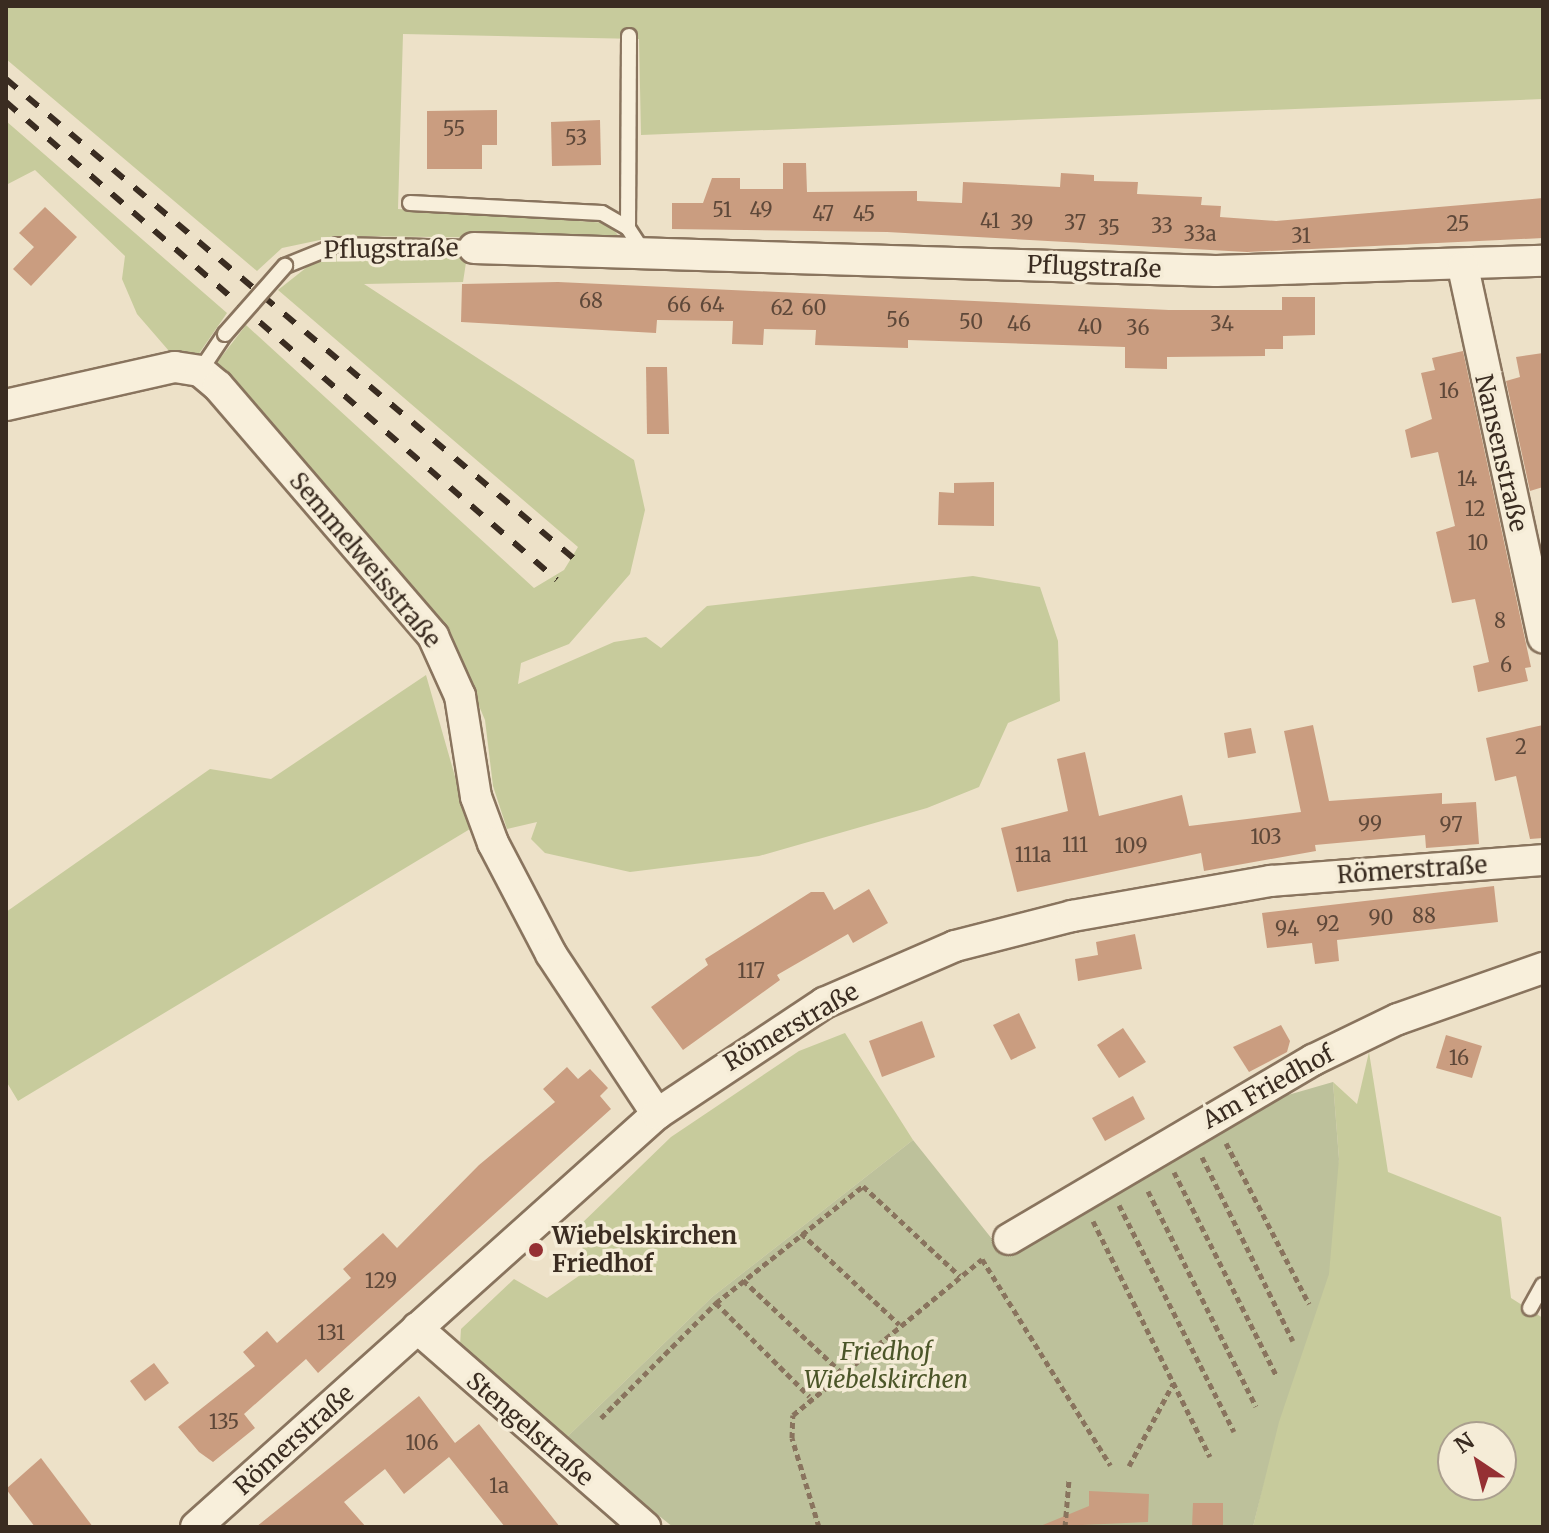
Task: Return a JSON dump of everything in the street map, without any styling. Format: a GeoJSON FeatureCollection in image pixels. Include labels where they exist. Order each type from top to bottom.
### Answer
{"type":"FeatureCollection","features":[{"type":"Feature","properties":{"kind":"street","name":"Pflugstraße"},"geometry":{"type":"LineString","coordinates":[[474,248],[636,241],[1216,271],[1463,267],[1543,261]]}},
{"type":"Feature","properties":{"kind":"street","name":"Nansenstraße"},"geometry":{"type":"LineString","coordinates":[[1463,267],[1543,637]]}},
{"type":"Feature","properties":{"kind":"street"},"geometry":{"type":"LineString","coordinates":[[6,405],[175,367],[200,371]]}},
{"type":"Feature","properties":{"kind":"street","name":"Semmelweisstraße"},"geometry":{"type":"LineString","coordinates":[[200,371],[433,636],[460,696],[476,797],[493,843],[551,954],[657,1114]]}},
{"type":"Feature","properties":{"kind":"street","name":"Römerstraße"},"geometry":{"type":"LineString","coordinates":[[196,1527],[657,1114],[824,1003],[955,946],[1072,916],[1271,881],[1543,860]]}},
{"type":"Feature","properties":{"kind":"street","name":"Am Friedhof"},"geometry":{"type":"LineString","coordinates":[[1009,1239],[1313,1060],[1398,1019],[1543,968]]}},
{"type":"Feature","properties":{"kind":"street","name":"Stengelstraße"},"geometry":{"type":"LineString","coordinates":[[417,1328],[645,1527]]}},
{"type":"Feature","properties":{"kind":"lane"},"geometry":{"type":"LineString","coordinates":[[629,36],[636,241]]}},
{"type":"Feature","properties":{"kind":"lane","name":"Pflugstraße"},"geometry":{"type":"LineString","coordinates":[[410,203],[602,213],[636,241]]}},
{"type":"Feature","properties":{"kind":"lane","name":"Pflugstraße"},"geometry":{"type":"LineString","coordinates":[[200,371],[225,334],[285,266],[337,245],[474,248]]}},
{"type":"Feature","properties":{"kind":"lane"},"geometry":{"type":"LineString","coordinates":[[1530,1308],[1543,1285]]}},
{"type":"Feature","properties":{"kind":"path"},"geometry":{"type":"LineString","coordinates":[[1228,1142],[1309,1304]]}},
{"type":"Feature","properties":{"kind":"path"},"geometry":{"type":"LineString","coordinates":[[1202,1156],[1293,1341]]}},
{"type":"Feature","properties":{"kind":"path"},"geometry":{"type":"LineString","coordinates":[[1173,1172],[1276,1375]]}},
{"type":"Feature","properties":{"kind":"path"},"geometry":{"type":"LineString","coordinates":[[601,1418],[716,1303],[863,1186],[960,1276]]}},
{"type":"Feature","properties":{"kind":"path"},"geometry":{"type":"LineString","coordinates":[[1145,1186],[1256,1407]]}},
{"type":"Feature","properties":{"kind":"path"},"geometry":{"type":"LineString","coordinates":[[1117,1201],[1234,1432]]}},
{"type":"Feature","properties":{"kind":"path"},"geometry":{"type":"LineString","coordinates":[[1091,1218],[1210,1457]]}},
{"type":"Feature","properties":{"kind":"path"},"geometry":{"type":"LineString","coordinates":[[801,1233],[899,1324]]}},
{"type":"Feature","properties":{"kind":"path"},"geometry":{"type":"LineString","coordinates":[[819,1527],[792,1438],[793,1415],[809,1396],[982,1259],[1110,1465]]}},
{"type":"Feature","properties":{"kind":"path"},"geometry":{"type":"LineString","coordinates":[[743,1280],[840,1371]]}},
{"type":"Feature","properties":{"kind":"path"},"geometry":{"type":"LineString","coordinates":[[716,1303],[809,1396]]}},
{"type":"Feature","properties":{"kind":"path"},"geometry":{"type":"LineString","coordinates":[[1129,1466],[1173,1382]]}},
{"type":"Feature","properties":{"kind":"path"},"geometry":{"type":"LineString","coordinates":[[1065,1527],[1069,1479]]}},
{"type":"Feature","properties":{"kind":"green space"},"geometry":{"type":"Polygon","coordinates":[[[6,6],[1543,6],[1543,99],[641,135],[639,39],[403,34],[398,209],[608,223],[621,239],[339,236],[282,248],[257,271],[6,59],[6,6]]]}},
{"type":"Feature","properties":{"kind":"green space"},"geometry":{"type":"Polygon","coordinates":[[[6,121],[227,313],[198,355],[169,351],[137,314],[122,279],[125,256],[35,170],[6,185],[6,121]]]}},
{"type":"Feature","properties":{"kind":"green space"},"geometry":{"type":"Polygon","coordinates":[[[321,256],[467,256],[463,282],[364,284],[634,460],[645,510],[630,574],[569,644],[521,663],[518,684],[614,642],[646,637],[661,648],[707,606],[973,576],[1040,587],[1058,641],[1060,701],[1008,723],[979,787],[927,808],[759,856],[630,872],[545,853],[531,839],[537,822],[507,829],[493,786],[485,720],[447,631],[215,365],[246,325],[534,588],[564,570],[578,547],[278,290],[321,256]]]}},
{"type":"Feature","properties":{"kind":"green space"},"geometry":{"type":"Polygon","coordinates":[[[426,675],[470,829],[18,1101],[6,1081],[6,912],[210,769],[271,779],[426,675]]]}},
{"type":"Feature","properties":{"kind":"green space"},"geometry":{"type":"Polygon","coordinates":[[[845,1033],[913,1140],[712,1297],[564,1440],[460,1345],[461,1329],[514,1279],[547,1298],[586,1271],[579,1226],[671,1137],[799,1051],[845,1033]]]}},
{"type":"Feature","properties":{"kind":"green space"},"geometry":{"type":"Polygon","coordinates":[[[1369,1052],[1388,1172],[1501,1217],[1511,1298],[1543,1318],[1543,1527],[1253,1527],[1339,1159],[1333,1082],[1357,1104],[1369,1052]]]}},
{"type":"Feature","properties":{"kind":"green space","name":"Friedhof Wiebelskirchen"},"geometry":{"type":"Polygon","coordinates":[[[1333,1082],[1339,1159],[1329,1274],[1279,1422],[1253,1527],[673,1527],[564,1440],[712,1297],[913,1140],[1004,1254],[1274,1099],[1333,1082]]]}},
{"type":"Feature","properties":{"kind":"building"},"geometry":{"type":"Polygon","coordinates":[[[497,110],[497,145],[482,145],[482,169],[427,169],[427,111],[497,110]]]}},
{"type":"Feature","properties":{"kind":"building"},"geometry":{"type":"Polygon","coordinates":[[[600,120],[601,165],[552,166],[551,122],[600,120]]]}},
{"type":"Feature","properties":{"kind":"building"},"geometry":{"type":"Polygon","coordinates":[[[783,163],[806,163],[807,192],[917,191],[917,201],[962,203],[963,182],[1060,187],[1061,173],[1094,175],[1094,181],[1138,182],[1137,194],[1202,197],[1201,205],[1221,206],[1220,217],[1276,221],[1543,198],[1543,238],[1247,252],[887,232],[672,229],[672,203],[703,203],[712,178],[740,178],[740,189],[783,189],[783,163]]]}},
{"type":"Feature","properties":{"kind":"building"},"geometry":{"type":"Polygon","coordinates":[[[45,207],[77,237],[31,286],[13,269],[34,247],[19,233],[45,207]]]}},
{"type":"Feature","properties":{"kind":"building"},"geometry":{"type":"Polygon","coordinates":[[[558,282],[1169,310],[1282,310],[1282,297],[1315,297],[1315,335],[1283,336],[1283,349],[1265,349],[1265,356],[1167,357],[1167,369],[1125,368],[1125,347],[908,340],[908,348],[815,345],[816,330],[764,329],[763,345],[732,344],[733,321],[657,320],[656,333],[461,322],[462,284],[558,282]]]}},
{"type":"Feature","properties":{"kind":"building"},"geometry":{"type":"Polygon","coordinates":[[[1463,351],[1531,667],[1525,668],[1528,681],[1478,692],[1473,666],[1489,662],[1475,599],[1452,603],[1436,532],[1455,526],[1438,452],[1411,458],[1405,430],[1432,419],[1421,373],[1435,370],[1432,358],[1463,351]]]}},
{"type":"Feature","properties":{"kind":"building"},"geometry":{"type":"Polygon","coordinates":[[[1543,353],[1543,487],[1530,491],[1506,381],[1520,377],[1516,357],[1543,353]]]}},
{"type":"Feature","properties":{"kind":"building"},"geometry":{"type":"Polygon","coordinates":[[[646,367],[667,367],[669,434],[647,434],[646,367]]]}},
{"type":"Feature","properties":{"kind":"building"},"geometry":{"type":"Polygon","coordinates":[[[994,482],[994,526],[938,525],[939,492],[954,493],[954,483],[994,482]]]}},
{"type":"Feature","properties":{"kind":"building"},"geometry":{"type":"Polygon","coordinates":[[[1313,725],[1329,801],[1442,793],[1442,804],[1476,802],[1479,844],[1426,848],[1425,835],[1315,845],[1316,851],[1204,871],[1201,853],[1017,892],[1001,828],[1068,811],[1057,759],[1085,752],[1099,816],[1182,795],[1189,826],[1301,812],[1284,731],[1313,725]]]}},
{"type":"Feature","properties":{"kind":"building"},"geometry":{"type":"Polygon","coordinates":[[[1543,725],[1543,838],[1530,839],[1516,776],[1495,781],[1486,738],[1543,725]]]}},
{"type":"Feature","properties":{"kind":"building"},"geometry":{"type":"Polygon","coordinates":[[[1251,728],[1256,753],[1228,758],[1224,733],[1251,728]]]}},
{"type":"Feature","properties":{"kind":"building"},"geometry":{"type":"Polygon","coordinates":[[[1494,886],[1498,922],[1337,940],[1339,961],[1315,964],[1312,943],[1267,948],[1262,913],[1494,886]]]}},
{"type":"Feature","properties":{"kind":"building"},"geometry":{"type":"Polygon","coordinates":[[[869,889],[888,923],[853,943],[848,934],[777,975],[780,980],[683,1050],[651,1007],[708,965],[705,959],[811,892],[824,892],[834,910],[869,889]]]}},
{"type":"Feature","properties":{"kind":"building"},"geometry":{"type":"Polygon","coordinates":[[[1135,934],[1142,969],[1078,981],[1075,959],[1098,955],[1096,942],[1135,934]]]}},
{"type":"Feature","properties":{"kind":"building"},"geometry":{"type":"Polygon","coordinates":[[[1019,1013],[1036,1048],[1011,1060],[993,1025],[1019,1013]]]}},
{"type":"Feature","properties":{"kind":"building"},"geometry":{"type":"Polygon","coordinates":[[[922,1021],[935,1057],[882,1077],[869,1041],[922,1021]]]}},
{"type":"Feature","properties":{"kind":"building"},"geometry":{"type":"Polygon","coordinates":[[[1281,1025],[1290,1041],[1287,1052],[1249,1072],[1233,1047],[1281,1025]]]}},
{"type":"Feature","properties":{"kind":"building"},"geometry":{"type":"Polygon","coordinates":[[[1123,1028],[1146,1062],[1119,1078],[1097,1045],[1123,1028]]]}},
{"type":"Feature","properties":{"kind":"building"},"geometry":{"type":"Polygon","coordinates":[[[1446,1035],[1482,1046],[1472,1078],[1436,1068],[1446,1035]]]}},
{"type":"Feature","properties":{"kind":"building"},"geometry":{"type":"Polygon","coordinates":[[[567,1067],[578,1079],[590,1069],[608,1088],[600,1096],[611,1109],[318,1373],[306,1359],[244,1414],[255,1428],[213,1462],[199,1452],[178,1427],[255,1366],[243,1352],[267,1331],[277,1343],[351,1278],[343,1269],[383,1233],[397,1248],[479,1165],[555,1102],[543,1089],[567,1067]]]}},
{"type":"Feature","properties":{"kind":"building"},"geometry":{"type":"Polygon","coordinates":[[[1133,1096],[1145,1119],[1105,1141],[1092,1118],[1133,1096]]]}},
{"type":"Feature","properties":{"kind":"building"},"geometry":{"type":"Polygon","coordinates":[[[154,1363],[169,1383],[145,1401],[130,1381],[154,1363]]]}},
{"type":"Feature","properties":{"kind":"building"},"geometry":{"type":"Polygon","coordinates":[[[419,1396],[455,1443],[479,1424],[560,1527],[505,1527],[449,1457],[404,1494],[385,1469],[344,1502],[366,1527],[256,1527],[419,1396]]]}},
{"type":"Feature","properties":{"kind":"building"},"geometry":{"type":"Polygon","coordinates":[[[41,1458],[93,1527],[35,1527],[6,1489],[41,1458]]]}},
{"type":"Feature","properties":{"kind":"building"},"geometry":{"type":"Polygon","coordinates":[[[1089,1491],[1149,1494],[1148,1522],[1038,1527],[1089,1506],[1089,1491]]]}},
{"type":"Feature","properties":{"kind":"building"},"geometry":{"type":"Polygon","coordinates":[[[1193,1503],[1223,1503],[1223,1527],[1192,1527],[1193,1503]]]}},
{"type":"Feature","properties":{"kind":"railway"},"geometry":{"type":"LineString","coordinates":[[6,79],[578,562]]}},
{"type":"Feature","properties":{"kind":"railway"},"geometry":{"type":"LineString","coordinates":[[6,102],[557,580]]}},
{"type":"Feature","properties":{"kind":"place","name":"Wiebelskirchen Friedhof"},"geometry":{"type":"Point","coordinates":[536,1250]}}]}
